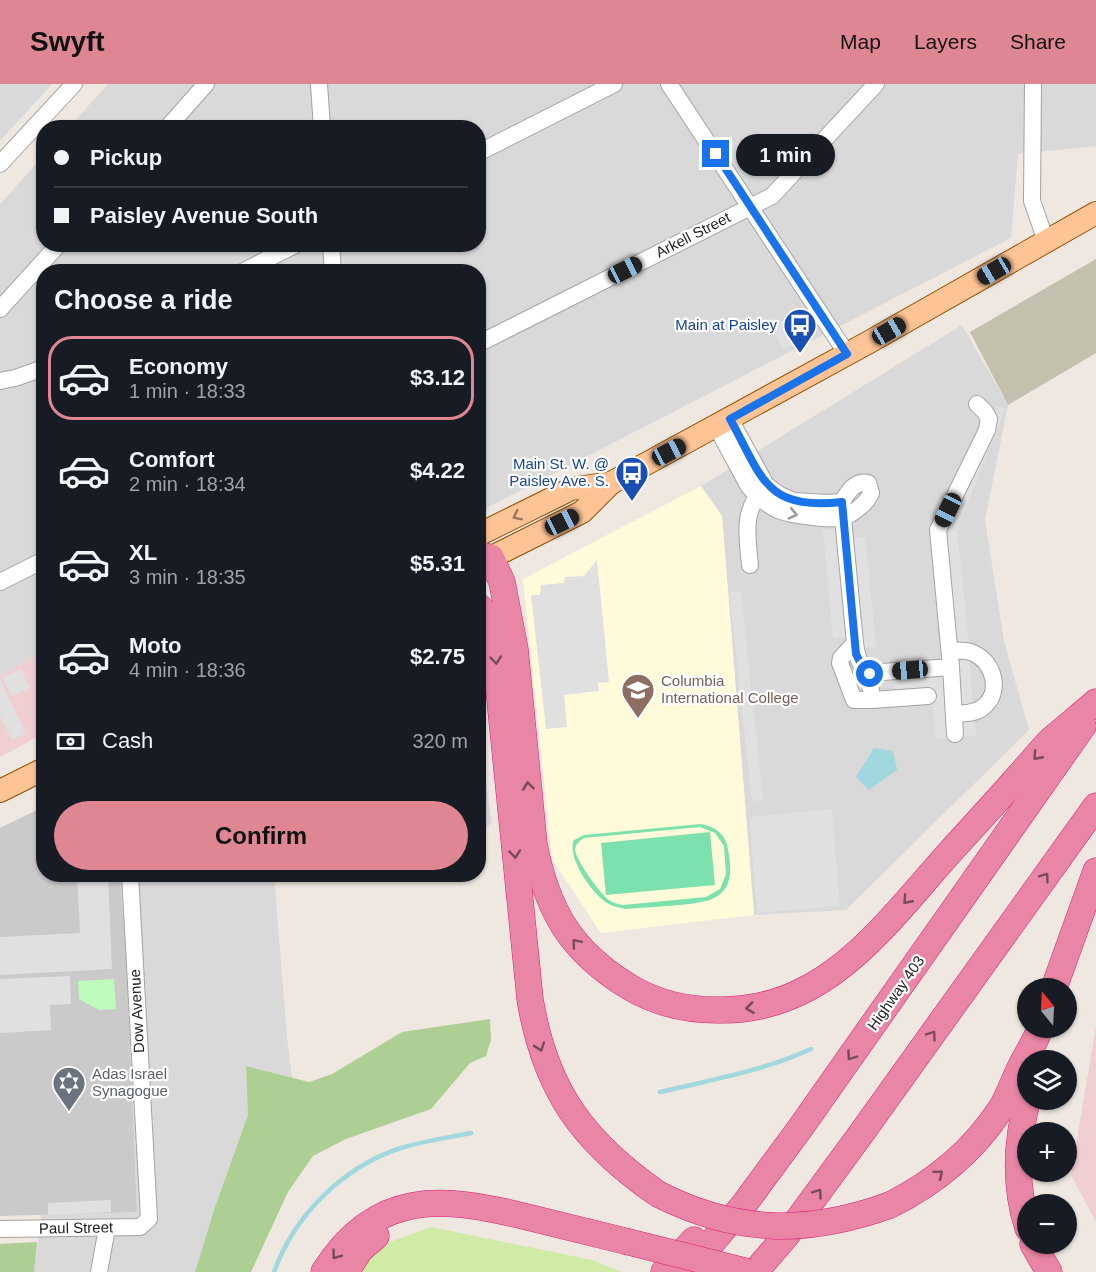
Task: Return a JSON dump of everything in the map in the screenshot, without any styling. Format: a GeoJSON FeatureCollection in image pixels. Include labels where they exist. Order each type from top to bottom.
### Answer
{"type":"FeatureCollection","features":[{"type":"Feature","properties":{"kind":"highway"},"geometry":{"type":"LineString","coordinates":[[486,562],[502,582],[514,649],[534,844],[540,874],[551,905],[574,941],[588,957],[611,976],[638,992],[665,1003],[712,1010],[753,1009],[780,1002],[806,991],[832,975],[875,936],[1051,741],[1096,702]]}},
{"type":"Feature","properties":{"kind":"highway"},"geometry":{"type":"LineString","coordinates":[[486,614],[493,631],[530,999],[537,1037],[553,1080],[582,1126],[615,1162],[658,1194],[704,1214],[730,1221],[760,1226],[794,1226],[827,1223],[860,1215],[890,1205],[932,1181],[971,1148],[1001,1109],[1023,1061],[1037,1043]]}},
{"type":"Feature","properties":{"kind":"highway","name":"Highway 403"},"geometry":{"type":"LineString","coordinates":[[686,1272],[742,1207],[801,1127],[1096,708]]}},
{"type":"Feature","properties":{"kind":"highway"},"geometry":{"type":"LineString","coordinates":[[755,1272],[786,1236],[858,1138],[1096,806]]}},
{"type":"Feature","properties":{"kind":"highway"},"geometry":{"type":"LineString","coordinates":[[1058,978],[1096,871]]}},
{"type":"Feature","properties":{"kind":"highway"},"geometry":{"type":"LineString","coordinates":[[1019,1194],[1018,1159],[1026,1110]]}},
{"type":"Feature","properties":{"kind":"highway"},"geometry":{"type":"LineString","coordinates":[[664,1272],[801,1127]]}},
{"type":"Feature","properties":{"kind":"highway"},"geometry":{"type":"LineString","coordinates":[[324,1272],[346,1241],[364,1226],[406,1206],[434,1202],[485,1206],[623,1248],[686,1272]]}},
{"type":"Feature","properties":{"kind":"highway"},"geometry":{"type":"LineString","coordinates":[[346,1272],[360,1250],[378,1234],[401,1223],[426,1218],[455,1218],[483,1222],[749,1272]]}},
{"type":"Feature","properties":{"kind":"highway"},"geometry":{"type":"LineString","coordinates":[[1039,1254],[1049,1272]]}},
{"type":"Feature","properties":{"kind":"main road"},"geometry":{"type":"LineString","coordinates":[[486,557],[582,512],[611,483],[847,354],[1096,213]]}},
{"type":"Feature","properties":{"kind":"main road"},"geometry":{"type":"LineString","coordinates":[[486,531],[571,489],[611,483]]}},
{"type":"Feature","properties":{"kind":"main road"},"geometry":{"type":"LineString","coordinates":[[0,791],[36,773]]}},
{"type":"Feature","properties":{"kind":"street"},"geometry":{"type":"LineString","coordinates":[[41,120],[74,84]]}},
{"type":"Feature","properties":{"kind":"street"},"geometry":{"type":"LineString","coordinates":[[173,120],[206,84]]}},
{"type":"Feature","properties":{"kind":"street"},"geometry":{"type":"LineString","coordinates":[[319,84],[321,120]]}},
{"type":"Feature","properties":{"kind":"street"},"geometry":{"type":"LineString","coordinates":[[486,149],[614,84]]}},
{"type":"Feature","properties":{"kind":"street"},"geometry":{"type":"LineString","coordinates":[[669,84],[847,354]]}},
{"type":"Feature","properties":{"kind":"street","name":"Arkell Street"},"geometry":{"type":"LineString","coordinates":[[486,340],[772,196],[876,84]]}},
{"type":"Feature","properties":{"kind":"street"},"geometry":{"type":"LineString","coordinates":[[1033,84],[1032,201],[1046,241]]}},
{"type":"Feature","properties":{"kind":"street"},"geometry":{"type":"LineString","coordinates":[[0,164],[36,125]]}},
{"type":"Feature","properties":{"kind":"street"},"geometry":{"type":"LineString","coordinates":[[41,264],[52,252]]}},
{"type":"Feature","properties":{"kind":"street"},"geometry":{"type":"LineString","coordinates":[[258,264],[281,252]]}},
{"type":"Feature","properties":{"kind":"street"},"geometry":{"type":"LineString","coordinates":[[0,309],[36,269]]}},
{"type":"Feature","properties":{"kind":"street"},"geometry":{"type":"LineString","coordinates":[[0,381],[36,371]]}},
{"type":"Feature","properties":{"kind":"street"},"geometry":{"type":"LineString","coordinates":[[955,734],[938,530],[987,430],[989,419],[977,404]]}},
{"type":"Feature","properties":{"kind":"street"},"geometry":{"type":"LineString","coordinates":[[723,423],[749,487],[761,490],[779,511],[798,516],[843,510],[855,644],[858,660],[870,674],[872,700]]}},
{"type":"Feature","properties":{"kind":"street"},"geometry":{"type":"LineString","coordinates":[[750,565],[746,528],[748,514],[761,490]]}},
{"type":"Feature","properties":{"kind":"street"},"geometry":{"type":"LineString","coordinates":[[0,582],[36,564]]}},
{"type":"Feature","properties":{"kind":"street"},"geometry":{"type":"LineString","coordinates":[[855,644],[841,658],[840,663],[854,700],[928,696]]}},
{"type":"Feature","properties":{"kind":"street"},"geometry":{"type":"LineString","coordinates":[[870,674],[950,659],[960,650],[972,652],[990,668],[994,684],[992,694],[988,703],[981,709],[954,714]]}},
{"type":"Feature","properties":{"kind":"street","name":"Dow Avenue"},"geometry":{"type":"LineString","coordinates":[[130,882],[149,1219]]}},
{"type":"Feature","properties":{"kind":"street","name":"Paul Street"},"geometry":{"type":"LineString","coordinates":[[0,1229],[140,1227],[149,1219]]}},
{"type":"Feature","properties":{"kind":"street"},"geometry":{"type":"LineString","coordinates":[[99,1272],[107,1228]]}},
{"type":"Feature","properties":{"kind":"shaded area"},"geometry":{"type":"Polygon","coordinates":[[[0,84],[52,84],[0,141],[0,84]]]}},
{"type":"Feature","properties":{"kind":"shaded area"},"geometry":{"type":"Polygon","coordinates":[[[108,84],[1096,84],[1096,146],[1018,154],[1011,238],[486,508],[486,264],[36,264],[36,656],[0,676],[0,204],[36,164],[36,252],[486,252],[486,120],[75,120],[108,84]]]}},
{"type":"Feature","properties":{"kind":"shaded area"},"geometry":{"type":"Polygon","coordinates":[[[1096,259],[1096,353],[1008,405],[970,332],[1096,259]]]}},
{"type":"Feature","properties":{"kind":"shaded area"},"geometry":{"type":"Polygon","coordinates":[[[796,312],[809,335],[783,349],[771,327],[796,312]]]}},
{"type":"Feature","properties":{"kind":"shaded area"},"geometry":{"type":"Polygon","coordinates":[[[962,325],[1008,405],[985,520],[1004,641],[1029,730],[846,910],[754,915],[722,516],[701,486],[962,325]]]}},
{"type":"Feature","properties":{"kind":"shaded area"},"geometry":{"type":"Polygon","coordinates":[[[997,406],[1005,409],[957,530],[969,643],[955,644],[943,531],[997,406]]]}},
{"type":"Feature","properties":{"kind":"shaded area","name":"Columbia International College"},"geometry":{"type":"Polygon","coordinates":[[[701,486],[722,516],[754,915],[601,933],[552,859],[523,579],[701,486]]]}},
{"type":"Feature","properties":{"kind":"shaded area"},"geometry":{"type":"Polygon","coordinates":[[[852,528],[853,538],[865,537],[876,647],[847,649],[846,637],[833,638],[823,530],[852,528]]]}},
{"type":"Feature","properties":{"kind":"shaded area"},"geometry":{"type":"Polygon","coordinates":[[[597,560],[609,682],[598,683],[599,691],[564,695],[567,727],[546,729],[531,595],[540,595],[541,585],[564,583],[565,577],[584,576],[597,560]]]}},
{"type":"Feature","properties":{"kind":"shaded area"},"geometry":{"type":"Polygon","coordinates":[[[741,591],[763,800],[752,801],[729,592],[741,591]]]}},
{"type":"Feature","properties":{"kind":"shaded area"},"geometry":{"type":"Polygon","coordinates":[[[36,656],[36,738],[0,757],[0,676],[36,656]]]}},
{"type":"Feature","properties":{"kind":"shaded area"},"geometry":{"type":"Polygon","coordinates":[[[969,660],[976,736],[936,739],[931,687],[894,690],[893,679],[969,660]]]}},
{"type":"Feature","properties":{"kind":"shaded area"},"geometry":{"type":"Polygon","coordinates":[[[21,669],[29,688],[11,696],[3,678],[21,669]]]}},
{"type":"Feature","properties":{"kind":"shaded area"},"geometry":{"type":"Polygon","coordinates":[[[0,680],[26,733],[12,740],[0,716],[0,680]]]}},
{"type":"Feature","properties":{"kind":"shaded area"},"geometry":{"type":"Polygon","coordinates":[[[486,785],[492,823],[486,827],[486,785]]]}},
{"type":"Feature","properties":{"kind":"shaded area"},"geometry":{"type":"Polygon","coordinates":[[[832,809],[840,906],[757,913],[749,817],[832,809]]]}},
{"type":"Feature","properties":{"kind":"shaded area"},"geometry":{"type":"Polygon","coordinates":[[[36,810],[36,882],[121,882],[127,970],[137,1212],[0,1216],[0,828],[36,810]]]}},
{"type":"Feature","properties":{"kind":"shaded area"},"geometry":{"type":"Polygon","coordinates":[[[77,882],[108,882],[112,969],[0,975],[0,937],[80,933],[77,882]]]}},
{"type":"Feature","properties":{"kind":"shaded area"},"geometry":{"type":"Polygon","coordinates":[[[121,882],[275,882],[292,1078],[246,1066],[248,1115],[215,1207],[195,1272],[34,1272],[41,1215],[137,1212],[127,970],[121,882]]]}},
{"type":"Feature","properties":{"kind":"shaded area"},"geometry":{"type":"Polygon","coordinates":[[[70,976],[71,1004],[50,1005],[51,1030],[0,1033],[0,979],[70,976]]]}},
{"type":"Feature","properties":{"kind":"shaded area"},"geometry":{"type":"Polygon","coordinates":[[[1096,1026],[1096,1222],[1075,1182],[1077,1182],[1077,1139],[1096,1026]]]}},
{"type":"Feature","properties":{"kind":"shaded area"},"geometry":{"type":"Polygon","coordinates":[[[111,1200],[111,1212],[48,1215],[48,1203],[111,1200]]]}},
{"type":"Feature","properties":{"kind":"green space"},"geometry":{"type":"Polygon","coordinates":[[[706,825],[716,829],[727,844],[730,866],[728,883],[720,894],[704,901],[683,905],[625,909],[613,906],[594,892],[577,865],[573,847],[574,840],[584,835],[706,825]],[[700,827],[584,838],[575,849],[579,860],[595,884],[605,897],[614,903],[623,905],[706,897],[720,889],[726,874],[724,846],[715,833],[700,827]]]}},
{"type":"Feature","properties":{"kind":"green space"},"geometry":{"type":"Polygon","coordinates":[[[710,832],[715,885],[606,895],[601,843],[710,832]]]}},
{"type":"Feature","properties":{"kind":"green space"},"geometry":{"type":"Polygon","coordinates":[[[114,979],[116,1009],[99,1010],[79,999],[78,981],[114,979]]]}},
{"type":"Feature","properties":{"kind":"green space"},"geometry":{"type":"Polygon","coordinates":[[[490,1019],[491,1040],[486,1056],[470,1063],[431,1109],[346,1139],[313,1156],[288,1192],[251,1272],[195,1272],[215,1207],[248,1115],[246,1066],[309,1082],[332,1074],[402,1032],[490,1019]]]}},
{"type":"Feature","properties":{"kind":"green space"},"geometry":{"type":"Polygon","coordinates":[[[431,1227],[592,1260],[621,1272],[357,1272],[371,1249],[431,1227]]]}},
{"type":"Feature","properties":{"kind":"green space"},"geometry":{"type":"Polygon","coordinates":[[[37,1242],[34,1272],[0,1272],[0,1244],[37,1242]]]}},
{"type":"Feature","properties":{"kind":"water"},"geometry":{"type":"Polygon","coordinates":[[[874,748],[893,751],[897,770],[869,790],[856,777],[874,748]]]}},
{"type":"Feature","properties":{"kind":"waterway"},"geometry":{"type":"LineString","coordinates":[[660,1092],[756,1069],[811,1049]]}},
{"type":"Feature","properties":{"kind":"waterway"},"geometry":{"type":"LineString","coordinates":[[274,1272],[283,1251],[307,1213],[322,1197],[358,1168],[398,1149],[471,1133]]}},
{"type":"Feature","properties":{"kind":"place","name":"Main at Paisley"},"geometry":{"type":"Point","coordinates":[800,354]}},
{"type":"Feature","properties":{"kind":"place","name":"Main St. W. @ Paisley Ave. S."},"geometry":{"type":"Point","coordinates":[632,502]}},
{"type":"Feature","properties":{"kind":"place","name":"Columbia International College"},"geometry":{"type":"Point","coordinates":[638,719]}},
{"type":"Feature","properties":{"kind":"place","name":"Adas Israel Synagogue"},"geometry":{"type":"Point","coordinates":[69,1112]}},
{"type":"Feature","properties":{"kind":"route"},"geometry":{"type":"LineString","coordinates":[[716,154],[847,354],[730,419],[766,485],[794,501],[842,502],[856,654],[863,668],[870,674]]}}]}
